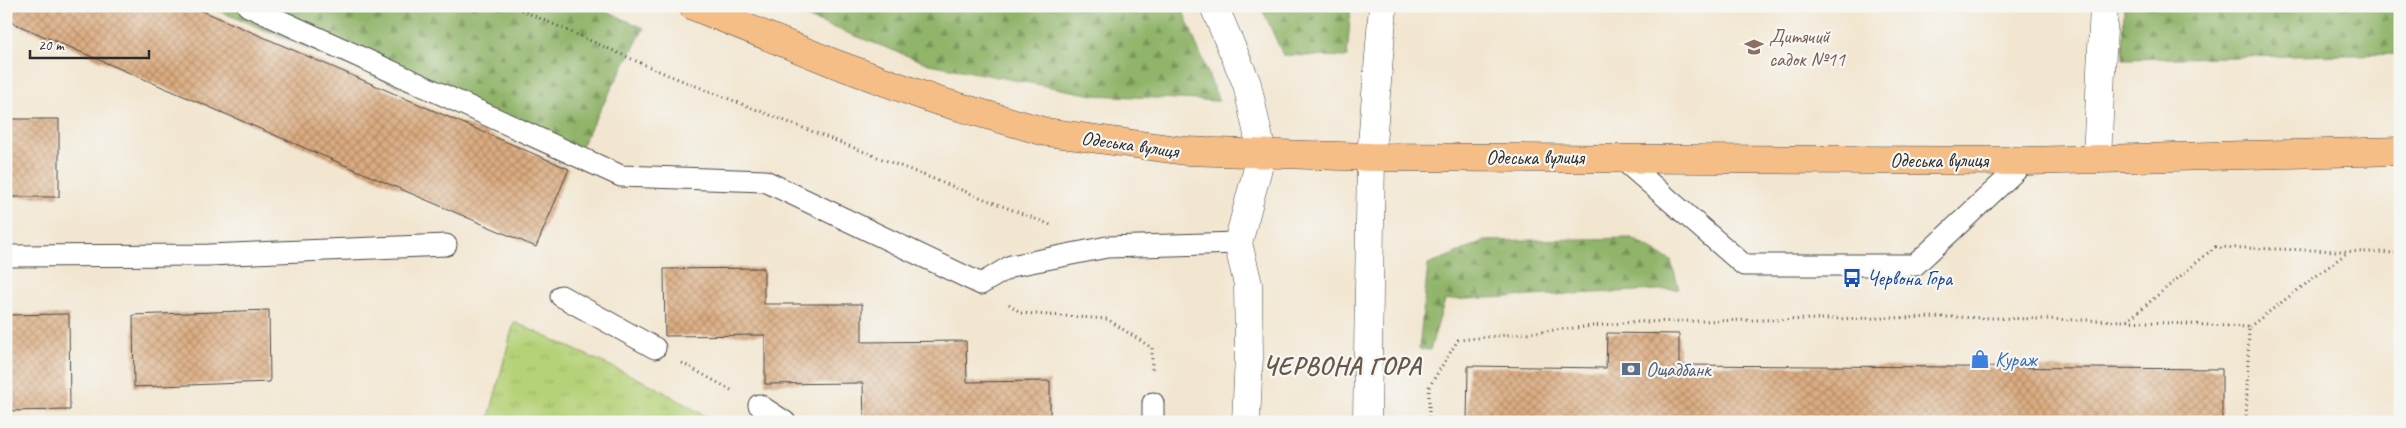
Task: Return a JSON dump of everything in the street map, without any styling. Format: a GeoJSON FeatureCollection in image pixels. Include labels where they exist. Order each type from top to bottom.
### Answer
{"type":"FeatureCollection","features":[{"type":"Feature","properties":{"kind":"main road","name":"Одеська вулиця"},"geometry":{"type":"LineString","coordinates":[[693,6],[836,64],[935,100],[1046,132],[1185,151],[1371,157],[2026,161],[2400,151]]}},
{"type":"Feature","properties":{"kind":"street"},"geometry":{"type":"LineString","coordinates":[[1214,6],[1246,84],[1262,153],[1238,243],[1248,284],[1249,356],[1246,422]]}},
{"type":"Feature","properties":{"kind":"street"},"geometry":{"type":"LineString","coordinates":[[1367,422],[1371,157],[1383,6]]}},
{"type":"Feature","properties":{"kind":"street"},"geometry":{"type":"LineString","coordinates":[[2097,159],[2104,6]]}},
{"type":"Feature","properties":{"kind":"lane"},"geometry":{"type":"LineString","coordinates":[[248,6],[621,176],[765,181],[982,284],[1011,266],[1107,247],[1238,243]]}},
{"type":"Feature","properties":{"kind":"lane"},"geometry":{"type":"LineString","coordinates":[[1620,158],[1744,265],[1915,266],[2026,161]]}},
{"type":"Feature","properties":{"kind":"lane"},"geometry":{"type":"LineString","coordinates":[[6,256],[209,255],[446,245]]}},
{"type":"Feature","properties":{"kind":"lane"},"geometry":{"type":"LineString","coordinates":[[561,296],[655,348]]}},
{"type":"Feature","properties":{"kind":"lane"},"geometry":{"type":"LineString","coordinates":[[758,405],[785,422]]}},
{"type":"Feature","properties":{"kind":"path"},"geometry":{"type":"LineString","coordinates":[[512,6],[668,75],[1052,226]]}},
{"type":"Feature","properties":{"kind":"path"},"geometry":{"type":"LineString","coordinates":[[2127,321],[2215,247],[2400,253]]}},
{"type":"Feature","properties":{"kind":"path"},"geometry":{"type":"LineString","coordinates":[[1429,422],[1429,387],[1458,340],[1632,322],[1948,318],[2127,321],[2249,327],[2348,252]]}},
{"type":"Feature","properties":{"kind":"path"},"geometry":{"type":"LineString","coordinates":[[982,284],[1021,313],[1107,319],[1152,348],[1153,412]]}},
{"type":"Feature","properties":{"kind":"path"},"geometry":{"type":"LineString","coordinates":[[2246,422],[2249,327]]}},
{"type":"Feature","properties":{"kind":"path"},"geometry":{"type":"LineString","coordinates":[[655,348],[758,405]]}},
{"type":"Feature","properties":{"kind":"green space"},"geometry":{"type":"Polygon","coordinates":[[[207,6],[593,6],[644,28],[574,159],[207,6]]]}},
{"type":"Feature","properties":{"kind":"green space"},"geometry":{"type":"Polygon","coordinates":[[[777,6],[1181,6],[1219,101],[1093,95],[929,64],[777,6]]]}},
{"type":"Feature","properties":{"kind":"green space"},"geometry":{"type":"Polygon","coordinates":[[[1261,6],[1351,6],[1347,57],[1283,55],[1261,6]]]}},
{"type":"Feature","properties":{"kind":"green space"},"geometry":{"type":"Polygon","coordinates":[[[2124,6],[2400,6],[2400,54],[2123,59],[2124,6]]]}},
{"type":"Feature","properties":{"kind":"green space"},"geometry":{"type":"Polygon","coordinates":[[[1632,238],[1671,261],[1679,289],[1445,300],[1430,350],[1419,349],[1428,265],[1484,241],[1632,238]]]}},
{"type":"Feature","properties":{"kind":"green space"},"geometry":{"type":"Polygon","coordinates":[[[514,322],[654,386],[715,422],[488,422],[514,322]]]}},
{"type":"Feature","properties":{"kind":"building"},"geometry":{"type":"Polygon","coordinates":[[[6,6],[191,6],[569,169],[536,247],[6,20],[6,6]]]}},
{"type":"Feature","properties":{"kind":"building"},"geometry":{"type":"Polygon","coordinates":[[[6,119],[59,119],[59,197],[6,197],[6,119]]]}},
{"type":"Feature","properties":{"kind":"building"},"geometry":{"type":"Polygon","coordinates":[[[764,268],[764,304],[862,304],[862,342],[966,341],[967,382],[1050,381],[1050,422],[864,422],[863,383],[765,384],[765,335],[665,336],[664,269],[764,268]]]}},
{"type":"Feature","properties":{"kind":"building"},"geometry":{"type":"Polygon","coordinates":[[[269,310],[270,382],[134,387],[133,315],[269,310]]]}},
{"type":"Feature","properties":{"kind":"building"},"geometry":{"type":"Polygon","coordinates":[[[69,314],[70,410],[6,411],[6,315],[69,314]]]}},
{"type":"Feature","properties":{"kind":"building"},"geometry":{"type":"Polygon","coordinates":[[[1607,333],[1679,334],[1679,365],[2222,369],[2222,422],[1467,422],[1468,366],[1606,368],[1607,333]]]}},
{"type":"Feature","properties":{"kind":"place","name":"Дитячий садок №11"},"geometry":{"type":"Point","coordinates":[1754,47]}},
{"type":"Feature","properties":{"kind":"place","name":"Червона Гора"},"geometry":{"type":"Point","coordinates":[1852,278]}},
{"type":"Feature","properties":{"kind":"place","name":"Кураж"},"geometry":{"type":"Point","coordinates":[1980,359]}},
{"type":"Feature","properties":{"kind":"place","name":"Ощадбанк"},"geometry":{"type":"Point","coordinates":[1631,369]}},
{"type":"Feature","properties":{"kind":"district","name":"ЧЕРВОНА ГОРА"},"geometry":{"type":"Point","coordinates":[1342,365]}}]}
